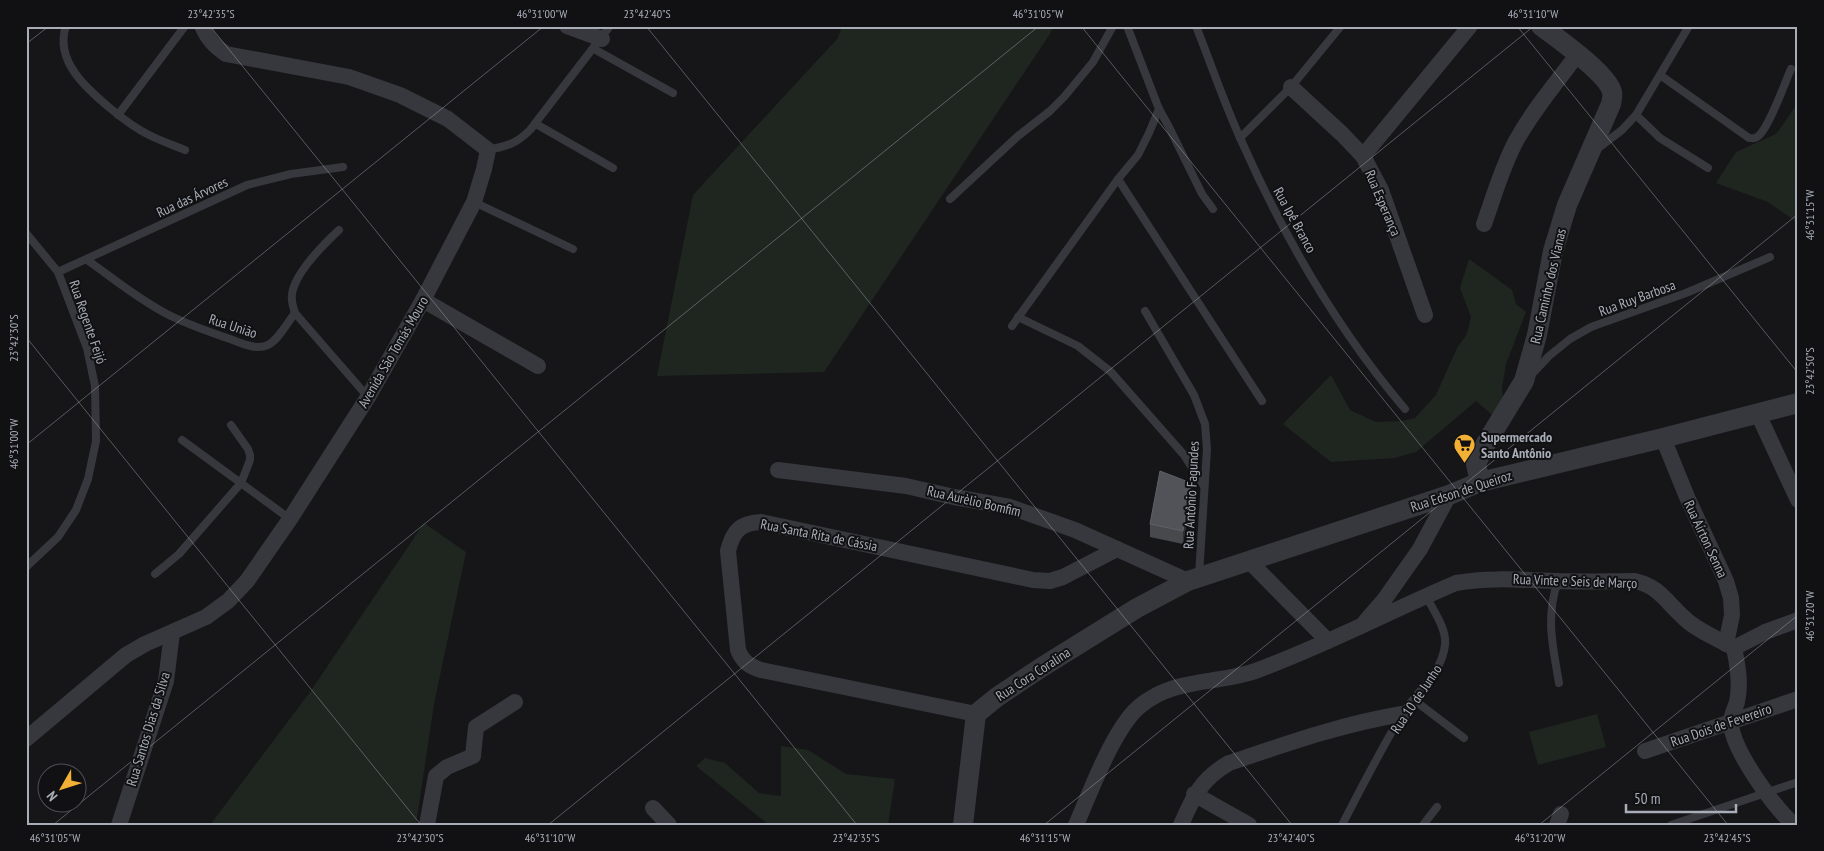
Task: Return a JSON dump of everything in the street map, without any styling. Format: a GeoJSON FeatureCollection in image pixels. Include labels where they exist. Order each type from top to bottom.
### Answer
{"type":"FeatureCollection","features":[{"type":"Feature","properties":{"kind":"street"},"geometry":{"type":"LineString","coordinates":[[202,26],[215,47],[226,54],[349,77],[400,95],[448,119],[488,150]]}},
{"type":"Feature","properties":{"kind":"street"},"geometry":{"type":"LineString","coordinates":[[567,26],[602,38]]}},
{"type":"Feature","properties":{"kind":"street"},"geometry":{"type":"LineString","coordinates":[[1363,156],[1470,26]]}},
{"type":"Feature","properties":{"kind":"street","name":"Rua Caminho dos Vianas"},"geometry":{"type":"LineString","coordinates":[[1480,482],[1476,464],[1485,445],[1524,381],[1537,335],[1553,251],[1567,205],[1612,104],[1612,93],[1600,74],[1541,26]]}},
{"type":"Feature","properties":{"kind":"street"},"geometry":{"type":"LineString","coordinates":[[1484,224],[1516,141],[1534,112],[1577,55]]}},
{"type":"Feature","properties":{"kind":"street","name":"Rua Esperança"},"geometry":{"type":"LineString","coordinates":[[1291,87],[1363,156],[1381,190],[1425,315]]}},
{"type":"Feature","properties":{"kind":"street","name":"Avenida São Tomás Mouro"},"geometry":{"type":"LineString","coordinates":[[26,739],[126,655],[145,644],[206,617],[228,601],[248,581],[368,397],[423,300],[474,202],[488,150]]}},
{"type":"Feature","properties":{"kind":"street"},"geometry":{"type":"LineString","coordinates":[[423,300],[538,366]]}},
{"type":"Feature","properties":{"kind":"street","name":"Rua Edson de Queiroz"},"geometry":{"type":"LineString","coordinates":[[1194,579],[1449,495],[1480,482],[1663,438],[1798,402]]}},
{"type":"Feature","properties":{"kind":"street"},"geometry":{"type":"LineString","coordinates":[[1758,414],[1798,500]]}},
{"type":"Feature","properties":{"kind":"street","name":"Rua Aírton Senna"},"geometry":{"type":"LineString","coordinates":[[1663,438],[1687,497],[1726,581],[1731,598],[1730,646]]}},
{"type":"Feature","properties":{"kind":"street","name":"Rua Aurèlio Bomfim"},"geometry":{"type":"LineString","coordinates":[[778,470],[906,486],[1010,507],[1075,530],[1117,549],[1194,579]]}},
{"type":"Feature","properties":{"kind":"street"},"geometry":{"type":"LineString","coordinates":[[1362,625],[1384,600],[1420,549],[1449,495]]}},
{"type":"Feature","properties":{"kind":"street","name":"Rua Santa Rita de Cássia"},"geometry":{"type":"LineString","coordinates":[[976,714],[761,670],[750,666],[742,659],[738,650],[728,551],[731,538],[739,528],[750,523],[760,522],[1033,580],[1050,581],[1063,577],[1117,549]]}},
{"type":"Feature","properties":{"kind":"street"},"geometry":{"type":"LineString","coordinates":[[1249,561],[1328,641]]}},
{"type":"Feature","properties":{"kind":"street","name":"Rua Vinte e Seis de Março"},"geometry":{"type":"LineString","coordinates":[[1076,825],[1108,753],[1123,727],[1138,707],[1155,695],[1174,687],[1218,680],[1255,671],[1328,641],[1456,582],[1501,578],[1558,581],[1635,581],[1646,583],[1655,589],[1690,623],[1730,646]]}},
{"type":"Feature","properties":{"kind":"street","name":"Rua Cora Coralina"},"geometry":{"type":"LineString","coordinates":[[976,714],[997,697],[1050,662],[1137,608],[1194,579]]}},
{"type":"Feature","properties":{"kind":"street"},"geometry":{"type":"LineString","coordinates":[[1794,825],[1766,792],[1737,746],[1730,722],[1737,702],[1739,670],[1730,646],[1798,620]]}},
{"type":"Feature","properties":{"kind":"street","name":"Rua Santos Dias da Silva"},"geometry":{"type":"LineString","coordinates":[[119,825],[166,681],[172,633]]}},
{"type":"Feature","properties":{"kind":"street","name":"Rua Dois de Fevereiro"},"geometry":{"type":"LineString","coordinates":[[1645,750],[1798,698]]}},
{"type":"Feature","properties":{"kind":"street"},"geometry":{"type":"LineString","coordinates":[[427,825],[436,776],[447,766],[473,756],[476,727],[515,702]]}},
{"type":"Feature","properties":{"kind":"street"},"geometry":{"type":"LineString","coordinates":[[963,825],[976,714]]}},
{"type":"Feature","properties":{"kind":"street"},"geometry":{"type":"LineString","coordinates":[[1181,825],[1194,794],[1214,771],[1229,763],[1344,726],[1402,714]]}},
{"type":"Feature","properties":{"kind":"street"},"geometry":{"type":"LineString","coordinates":[[1194,794],[1244,824]]}},
{"type":"Feature","properties":{"kind":"street"},"geometry":{"type":"LineString","coordinates":[[653,808],[669,825]]}},
{"type":"Feature","properties":{"kind":"lane"},"geometry":{"type":"LineString","coordinates":[[66,26],[63,35],[65,55],[74,72],[89,91],[150,136],[185,150]]}},
{"type":"Feature","properties":{"kind":"lane"},"geometry":{"type":"LineString","coordinates":[[118,114],[186,26]]}},
{"type":"Feature","properties":{"kind":"lane"},"geometry":{"type":"LineString","coordinates":[[950,199],[1018,136],[1050,111],[1064,97],[1093,62],[1114,26]]}},
{"type":"Feature","properties":{"kind":"lane"},"geometry":{"type":"LineString","coordinates":[[1127,26],[1158,109],[1202,194],[1212,209]]}},
{"type":"Feature","properties":{"kind":"lane","name":"Rua Ipê Branco"},"geometry":{"type":"LineString","coordinates":[[1196,26],[1240,138],[1276,214],[1315,282],[1358,350],[1405,409]]}},
{"type":"Feature","properties":{"kind":"lane"},"geometry":{"type":"LineString","coordinates":[[1240,138],[1291,87],[1341,26]]}},
{"type":"Feature","properties":{"kind":"lane"},"geometry":{"type":"LineString","coordinates":[[1589,154],[1610,140],[1636,115],[1689,26]]}},
{"type":"Feature","properties":{"kind":"lane"},"geometry":{"type":"LineString","coordinates":[[488,150],[510,145],[521,139],[536,124],[602,38],[673,93]]}},
{"type":"Feature","properties":{"kind":"lane"},"geometry":{"type":"LineString","coordinates":[[1660,75],[1749,138],[1754,138],[1758,136],[1768,122],[1791,69]]}},
{"type":"Feature","properties":{"kind":"lane"},"geometry":{"type":"LineString","coordinates":[[1012,326],[1118,179],[1138,155],[1158,109]]}},
{"type":"Feature","properties":{"kind":"lane"},"geometry":{"type":"LineString","coordinates":[[1636,115],[1660,138],[1708,168]]}},
{"type":"Feature","properties":{"kind":"lane"},"geometry":{"type":"LineString","coordinates":[[536,124],[613,168]]}},
{"type":"Feature","properties":{"kind":"lane","name":"Rua das Árvores"},"geometry":{"type":"LineString","coordinates":[[58,272],[248,185],[291,174],[343,167]]}},
{"type":"Feature","properties":{"kind":"lane"},"geometry":{"type":"LineString","coordinates":[[1118,179],[1262,401]]}},
{"type":"Feature","properties":{"kind":"lane"},"geometry":{"type":"LineString","coordinates":[[474,202],[573,249]]}},
{"type":"Feature","properties":{"kind":"lane"},"geometry":{"type":"LineString","coordinates":[[339,230],[318,250],[310,261],[293,288],[292,301],[295,313],[368,397]]}},
{"type":"Feature","properties":{"kind":"lane","name":"Rua Regente Feijó"},"geometry":{"type":"LineString","coordinates":[[26,233],[58,272],[87,348],[95,386],[96,441],[88,479],[76,510],[58,536],[26,567]]}},
{"type":"Feature","properties":{"kind":"lane","name":"Rua Ruy Barbosa"},"geometry":{"type":"LineString","coordinates":[[1524,381],[1570,338],[1591,327],[1686,293],[1770,257]]}},
{"type":"Feature","properties":{"kind":"lane","name":"Rua União"},"geometry":{"type":"LineString","coordinates":[[87,260],[141,299],[167,314],[190,325],[248,346],[260,347],[268,345],[275,340],[295,313]]}},
{"type":"Feature","properties":{"kind":"lane","name":"Rua Antônio Fagundes"},"geometry":{"type":"LineString","coordinates":[[1145,310],[1194,395],[1205,424],[1207,449],[1194,579]]}},
{"type":"Feature","properties":{"kind":"lane"},"geometry":{"type":"LineString","coordinates":[[1018,317],[1078,346],[1111,372],[1184,455],[1204,486]]}},
{"type":"Feature","properties":{"kind":"lane"},"geometry":{"type":"LineString","coordinates":[[155,574],[184,549],[241,483],[250,460],[250,455],[248,449],[231,425]]}},
{"type":"Feature","properties":{"kind":"lane"},"geometry":{"type":"LineString","coordinates":[[182,440],[290,519]]}},
{"type":"Feature","properties":{"kind":"lane"},"geometry":{"type":"LineString","coordinates":[[1558,581],[1553,596],[1550,624],[1559,682]]}},
{"type":"Feature","properties":{"kind":"lane","name":"Rua 10 de Junho"},"geometry":{"type":"LineString","coordinates":[[1342,825],[1402,714],[1436,670],[1444,656],[1446,643],[1442,628],[1426,596]]}},
{"type":"Feature","properties":{"kind":"lane"},"geometry":{"type":"LineString","coordinates":[[1414,700],[1464,738]]}},
{"type":"Feature","properties":{"kind":"lane"},"geometry":{"type":"LineString","coordinates":[[1672,825],[1798,782]]}},
{"type":"Feature","properties":{"kind":"lane"},"geometry":{"type":"LineString","coordinates":[[1423,825],[1437,807]]}},
{"type":"Feature","properties":{"kind":"shaded area"},"geometry":{"type":"Polygon","coordinates":[[[842,26],[1053,26],[1050,34],[824,372],[657,376],[693,195],[838,38],[842,26]]]}},
{"type":"Feature","properties":{"kind":"shaded area"},"geometry":{"type":"Polygon","coordinates":[[[1798,103],[1798,223],[1768,202],[1716,183],[1736,152],[1776,134],[1798,103]]]}},
{"type":"Feature","properties":{"kind":"shaded area"},"geometry":{"type":"Polygon","coordinates":[[[1469,259],[1512,290],[1516,304],[1526,312],[1506,364],[1502,388],[1503,399],[1496,418],[1476,401],[1416,452],[1394,458],[1331,462],[1283,424],[1331,375],[1350,410],[1376,422],[1402,421],[1415,418],[1436,395],[1457,348],[1467,334],[1471,317],[1460,288],[1469,259]]]}},
{"type":"Feature","properties":{"kind":"shaded area"},"geometry":{"type":"Polygon","coordinates":[[[424,523],[466,552],[434,704],[416,825],[210,825],[310,692],[424,523]]]}},
{"type":"Feature","properties":{"kind":"shaded area"},"geometry":{"type":"Polygon","coordinates":[[[1597,714],[1606,747],[1538,765],[1529,732],[1597,714]]]}},
{"type":"Feature","properties":{"kind":"shaded area"},"geometry":{"type":"Polygon","coordinates":[[[781,746],[808,750],[846,774],[895,779],[888,825],[769,825],[696,766],[705,758],[725,763],[759,793],[781,796],[781,746]]]}},
{"type":"Feature","properties":{"kind":"building"},"geometry":{"type":"Polygon","coordinates":[[[1160,471],[1191,483],[1183,531],[1150,524],[1160,471]]]}},
{"type":"Feature","properties":{"kind":"place","name":"Supermercado Santo Antônio"},"geometry":{"type":"Point","coordinates":[1465,464]}}]}
